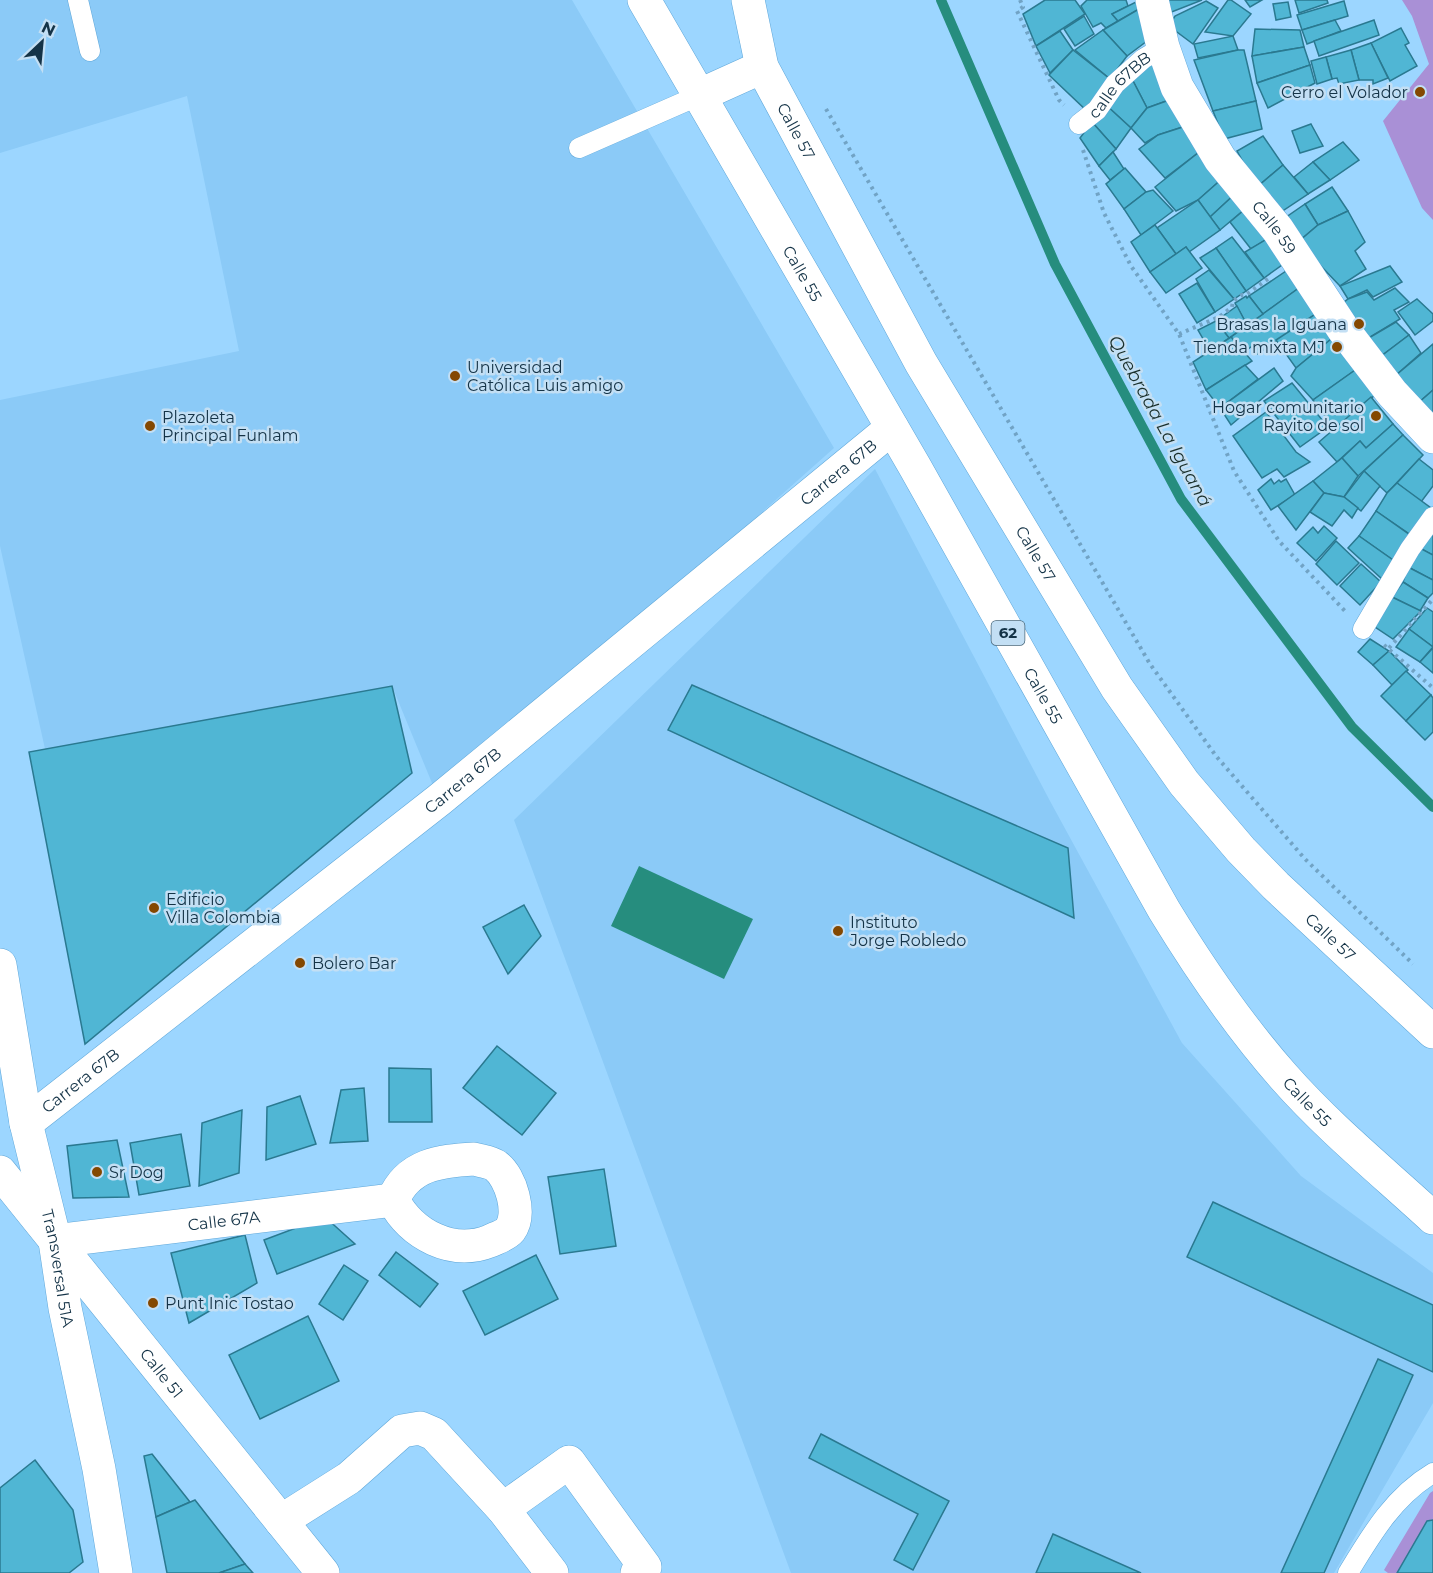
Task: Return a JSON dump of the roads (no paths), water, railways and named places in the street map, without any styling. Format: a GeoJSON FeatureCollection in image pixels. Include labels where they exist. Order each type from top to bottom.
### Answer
{"type":"FeatureCollection","features":[{"type":"Feature","properties":{"kind":"main road","name":"Calle 55"},"geometry":{"type":"LineString","coordinates":[[644,0],[892,428],[1158,900],[1202,971],[1232,1013],[1284,1077],[1433,1218]]}},
{"type":"Feature","properties":{"kind":"main road","name":"Calle 57"},"geometry":{"type":"LineString","coordinates":[[748,0],[762,67],[921,363],[1111,678],[1149,736],[1184,783],[1241,850],[1276,886],[1433,1032]]}},
{"type":"Feature","properties":{"kind":"main road","name":"Calle 59"},"geometry":{"type":"LineString","coordinates":[[1152,0],[1163,47],[1177,87],[1220,159],[1278,230],[1343,329],[1392,393],[1433,437]]}},
{"type":"Feature","properties":{"kind":"main road"},"geometry":{"type":"LineString","coordinates":[[700,95],[762,67]]}},
{"type":"Feature","properties":{"kind":"main road","name":"Carrera 67B"},"geometry":{"type":"LineString","coordinates":[[26,1123],[439,800],[892,428]]}},
{"type":"Feature","properties":{"kind":"main road","name":"Transversal 51A"},"geometry":{"type":"LineString","coordinates":[[0,965],[26,1123],[55,1241],[65,1308],[99,1469],[116,1573]]}},
{"type":"Feature","properties":{"kind":"main road","name":"Calle 51"},"geometry":{"type":"LineString","coordinates":[[0,1172],[323,1573]]}},
{"type":"Feature","properties":{"kind":"main road","name":"Calle 67A"},"geometry":{"type":"LineString","coordinates":[[55,1241],[393,1200]]}},
{"type":"Feature","properties":{"kind":"main road"},"geometry":{"type":"LineString","coordinates":[[281,1521],[349,1478],[402,1431],[420,1428],[434,1434],[503,1509],[552,1573]]}},
{"type":"Feature","properties":{"kind":"main road"},"geometry":{"type":"LineString","coordinates":[[503,1509],[569,1462],[645,1567],[637,1573]]}},
{"type":"Feature","properties":{"kind":"lane"},"geometry":{"type":"LineString","coordinates":[[78,0],[90,51]]}},
{"type":"Feature","properties":{"kind":"lane","name":"calle 67BB"},"geometry":{"type":"LineString","coordinates":[[1079,124],[1096,110],[1114,84],[1143,59],[1163,47]]}},
{"type":"Feature","properties":{"kind":"lane"},"geometry":{"type":"LineString","coordinates":[[579,148],[700,95]]}},
{"type":"Feature","properties":{"kind":"lane"},"geometry":{"type":"LineString","coordinates":[[1363,629],[1410,549],[1433,517]]}},
{"type":"Feature","properties":{"kind":"lane"},"geometry":{"type":"LineString","coordinates":[[1348,1573],[1375,1529],[1425,1477]]}},
{"type":"Feature","properties":{"kind":"waterway","name":"Quebrada La Iguaná"},"geometry":{"type":"LineString","coordinates":[[941,0],[1055,264],[1181,499],[1352,727],[1433,807]]}},
{"type":"Feature","properties":{"kind":"place","name":"Cerro el Volador"},"geometry":{"type":"Point","coordinates":[1420,92]}},
{"type":"Feature","properties":{"kind":"place","name":"Brasas la Iguana"},"geometry":{"type":"Point","coordinates":[1359,324]}},
{"type":"Feature","properties":{"kind":"place","name":"Tienda mixta MJ"},"geometry":{"type":"Point","coordinates":[1337,347]}},
{"type":"Feature","properties":{"kind":"place","name":"Universidad Católica Luis amigo"},"geometry":{"type":"Point","coordinates":[455,376]}},
{"type":"Feature","properties":{"kind":"place","name":"Hogar comunitario Rayito de sol"},"geometry":{"type":"Point","coordinates":[1376,416]}},
{"type":"Feature","properties":{"kind":"place","name":"Plazoleta Principal Funlam"},"geometry":{"type":"Point","coordinates":[150,426]}},
{"type":"Feature","properties":{"kind":"place","name":"Edificio Villa Colombia"},"geometry":{"type":"Point","coordinates":[154,908]}},
{"type":"Feature","properties":{"kind":"place","name":"Instituto Jorge Robledo"},"geometry":{"type":"Point","coordinates":[838,931]}},
{"type":"Feature","properties":{"kind":"place","name":"Bolero Bar"},"geometry":{"type":"Point","coordinates":[300,963]}},
{"type":"Feature","properties":{"kind":"place","name":"Sr Dog"},"geometry":{"type":"Point","coordinates":[97,1172]}},
{"type":"Feature","properties":{"kind":"place","name":"Punt Inic Tostao"},"geometry":{"type":"Point","coordinates":[153,1303]}}]}
